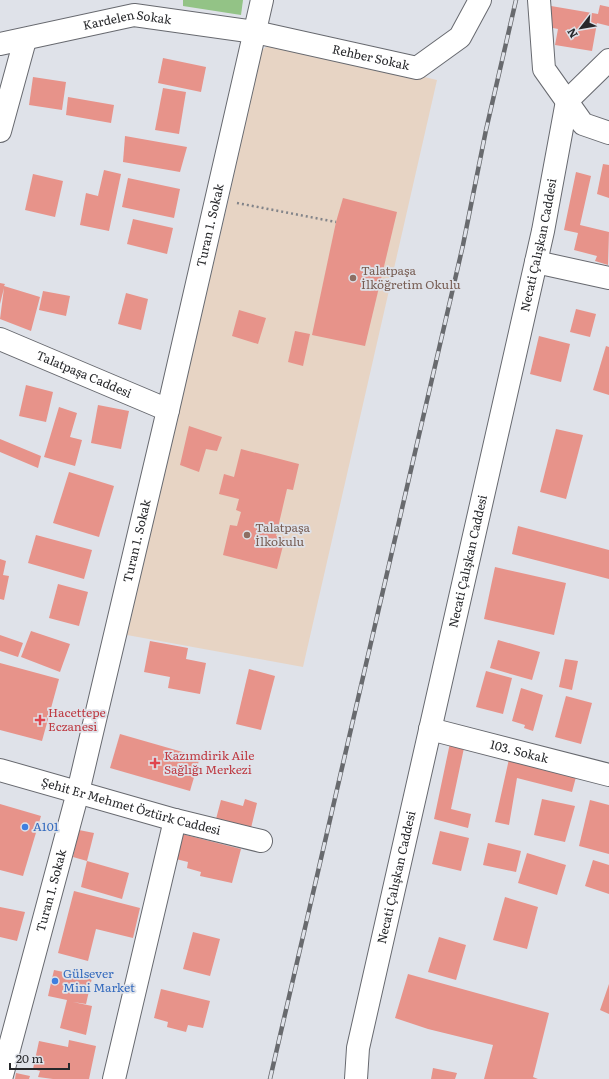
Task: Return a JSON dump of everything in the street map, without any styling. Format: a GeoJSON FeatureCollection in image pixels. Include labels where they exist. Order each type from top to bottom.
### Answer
{"type":"FeatureCollection","features":[{"type":"Feature","properties":{"kind":"street","name":"Turan 1. Sokak"},"geometry":{"type":"LineString","coordinates":[[1,1079],[78,792],[168,410],[262,0]]}},
{"type":"Feature","properties":{"kind":"street","name":"Rehber Sokak"},"geometry":{"type":"LineString","coordinates":[[255,32],[415,73],[460,37],[480,0]]}},
{"type":"Feature","properties":{"kind":"street"},"geometry":{"type":"LineString","coordinates":[[539,0],[544,68],[582,124],[609,133]]}},
{"type":"Feature","properties":{"kind":"street","name":"Kardelen Sokak"},"geometry":{"type":"LineString","coordinates":[[0,44],[25,40],[133,8],[255,32]]}},
{"type":"Feature","properties":{"kind":"street"},"geometry":{"type":"LineString","coordinates":[[0,131],[25,40]]}},
{"type":"Feature","properties":{"kind":"street"},"geometry":{"type":"LineString","coordinates":[[567,101],[609,60]]}},
{"type":"Feature","properties":{"kind":"street","name":"Necati Çalışkan Caddesi"},"geometry":{"type":"LineString","coordinates":[[356,1079],[358,1048],[536,262],[567,101]]}},
{"type":"Feature","properties":{"kind":"street"},"geometry":{"type":"LineString","coordinates":[[536,262],[609,278]]}},
{"type":"Feature","properties":{"kind":"street","name":"Talatpaşa Caddesi"},"geometry":{"type":"LineString","coordinates":[[0,339],[168,410]]}},
{"type":"Feature","properties":{"kind":"street","name":"103. Sokak"},"geometry":{"type":"LineString","coordinates":[[430,729],[609,775]]}},
{"type":"Feature","properties":{"kind":"street","name":"Şehit Er Mehmet Öztürk Caddesi"},"geometry":{"type":"LineString","coordinates":[[0,770],[175,820],[261,841]]}},
{"type":"Feature","properties":{"kind":"street"},"geometry":{"type":"LineString","coordinates":[[114,1079],[175,820]]}},
{"type":"Feature","properties":{"kind":"path"},"geometry":{"type":"LineString","coordinates":[[236,203],[336,222]]}},
{"type":"Feature","properties":{"kind":"shaded area"},"geometry":{"type":"Polygon","coordinates":[[[273,41],[437,80],[303,667],[127,635],[228,202],[261,51],[273,41]]]}},
{"type":"Feature","properties":{"kind":"green space"},"geometry":{"type":"Polygon","coordinates":[[[183,0],[243,0],[241,15],[183,6],[183,0]]]}},
{"type":"Feature","properties":{"kind":"building"},"geometry":{"type":"Polygon","coordinates":[[[600,5],[609,7],[609,26],[597,23],[592,51],[555,45],[558,29],[548,27],[551,6],[598,14],[600,5]]]}},
{"type":"Feature","properties":{"kind":"building"},"geometry":{"type":"Polygon","coordinates":[[[163,58],[206,67],[201,92],[158,83],[163,58]]]}},
{"type":"Feature","properties":{"kind":"building"},"geometry":{"type":"Polygon","coordinates":[[[33,77],[66,82],[62,110],[29,105],[33,77]]]}},
{"type":"Feature","properties":{"kind":"building"},"geometry":{"type":"Polygon","coordinates":[[[163,88],[186,92],[179,134],[155,130],[163,88]]]}},
{"type":"Feature","properties":{"kind":"building"},"geometry":{"type":"Polygon","coordinates":[[[68,97],[114,105],[111,123],[66,115],[68,97]]]}},
{"type":"Feature","properties":{"kind":"building"},"geometry":{"type":"Polygon","coordinates":[[[125,136],[187,147],[180,172],[123,162],[125,136]]]}},
{"type":"Feature","properties":{"kind":"building"},"geometry":{"type":"Polygon","coordinates":[[[603,164],[609,165],[609,198],[597,194],[603,164]]]}},
{"type":"Feature","properties":{"kind":"building"},"geometry":{"type":"Polygon","coordinates":[[[104,170],[121,174],[109,231],[80,225],[86,193],[98,196],[104,170]]]}},
{"type":"Feature","properties":{"kind":"building"},"geometry":{"type":"Polygon","coordinates":[[[576,172],[591,176],[580,225],[609,232],[608,265],[595,261],[597,256],[574,250],[578,233],[564,230],[576,172]]]}},
{"type":"Feature","properties":{"kind":"building"},"geometry":{"type":"Polygon","coordinates":[[[33,174],[63,181],[55,217],[25,210],[33,174]]]}},
{"type":"Feature","properties":{"kind":"building"},"geometry":{"type":"Polygon","coordinates":[[[128,178],[180,189],[174,218],[122,207],[128,178]]]}},
{"type":"Feature","properties":{"kind":"building","name":"Talatpaşa İlköğretim Okulu"},"geometry":{"type":"Polygon","coordinates":[[[343,198],[397,212],[365,346],[312,335],[336,222],[343,198]]]}},
{"type":"Feature","properties":{"kind":"building"},"geometry":{"type":"Polygon","coordinates":[[[133,219],[173,228],[167,254],[127,244],[133,219]]]}},
{"type":"Feature","properties":{"kind":"building"},"geometry":{"type":"Polygon","coordinates":[[[0,283],[5,284],[4,286],[40,297],[31,331],[0,319],[4,288],[0,304],[0,283]]]}},
{"type":"Feature","properties":{"kind":"building"},"geometry":{"type":"Polygon","coordinates":[[[43,291],[70,296],[66,316],[39,310],[43,291]]]}},
{"type":"Feature","properties":{"kind":"building"},"geometry":{"type":"Polygon","coordinates":[[[126,293],[148,299],[141,330],[118,324],[126,293]]]}},
{"type":"Feature","properties":{"kind":"building"},"geometry":{"type":"Polygon","coordinates":[[[576,309],[596,314],[590,337],[570,332],[576,309]]]}},
{"type":"Feature","properties":{"kind":"building"},"geometry":{"type":"Polygon","coordinates":[[[239,310],[266,318],[258,344],[232,336],[239,310]]]}},
{"type":"Feature","properties":{"kind":"building"},"geometry":{"type":"Polygon","coordinates":[[[295,331],[310,334],[303,366],[288,362],[295,331]]]}},
{"type":"Feature","properties":{"kind":"building"},"geometry":{"type":"Polygon","coordinates":[[[539,336],[570,344],[561,382],[530,374],[539,336]]]}},
{"type":"Feature","properties":{"kind":"building"},"geometry":{"type":"Polygon","coordinates":[[[606,346],[609,347],[609,395],[593,390],[606,346]]]}},
{"type":"Feature","properties":{"kind":"building"},"geometry":{"type":"Polygon","coordinates":[[[26,385],[53,392],[46,422],[19,416],[26,385]]]}},
{"type":"Feature","properties":{"kind":"building"},"geometry":{"type":"Polygon","coordinates":[[[98,405],[129,411],[121,449],[91,443],[98,405]]]}},
{"type":"Feature","properties":{"kind":"building"},"geometry":{"type":"Polygon","coordinates":[[[59,407],[77,413],[70,437],[82,440],[75,466],[44,457],[59,407]]]}},
{"type":"Feature","properties":{"kind":"building"},"geometry":{"type":"Polygon","coordinates":[[[189,426],[222,437],[217,451],[206,449],[199,472],[180,465],[189,426]]]}},
{"type":"Feature","properties":{"kind":"building"},"geometry":{"type":"Polygon","coordinates":[[[556,429],[583,435],[566,499],[540,492],[556,429]]]}},
{"type":"Feature","properties":{"kind":"building"},"geometry":{"type":"Polygon","coordinates":[[[0,439],[41,456],[38,468],[0,452],[0,439]]]}},
{"type":"Feature","properties":{"kind":"building"},"geometry":{"type":"Polygon","coordinates":[[[241,449],[299,464],[293,490],[287,489],[276,536],[285,538],[277,569],[223,555],[230,525],[237,526],[241,512],[236,510],[239,499],[219,494],[224,474],[234,477],[241,449]]]}},
{"type":"Feature","properties":{"kind":"building"},"geometry":{"type":"Polygon","coordinates":[[[69,472],[114,486],[99,537],[53,523],[69,472]]]}},
{"type":"Feature","properties":{"kind":"building"},"geometry":{"type":"Polygon","coordinates":[[[518,526],[609,550],[609,579],[512,554],[518,526]]]}},
{"type":"Feature","properties":{"kind":"building"},"geometry":{"type":"Polygon","coordinates":[[[36,535],[92,550],[84,579],[28,563],[36,535]]]}},
{"type":"Feature","properties":{"kind":"building"},"geometry":{"type":"Polygon","coordinates":[[[0,559],[6,561],[3,575],[9,576],[4,600],[0,599],[0,559]]]}},
{"type":"Feature","properties":{"kind":"building"},"geometry":{"type":"Polygon","coordinates":[[[495,567],[566,583],[554,635],[484,619],[495,567]]]}},
{"type":"Feature","properties":{"kind":"building"},"geometry":{"type":"Polygon","coordinates":[[[58,584],[88,592],[79,626],[49,618],[58,584]]]}},
{"type":"Feature","properties":{"kind":"building"},"geometry":{"type":"Polygon","coordinates":[[[31,631],[70,644],[60,672],[21,657],[31,631]]]}},
{"type":"Feature","properties":{"kind":"building"},"geometry":{"type":"Polygon","coordinates":[[[0,635],[23,643],[18,657],[0,651],[0,635]]]}},
{"type":"Feature","properties":{"kind":"building"},"geometry":{"type":"Polygon","coordinates":[[[498,640],[540,652],[532,680],[490,668],[498,640]]]}},
{"type":"Feature","properties":{"kind":"building"},"geometry":{"type":"Polygon","coordinates":[[[150,641],[188,648],[186,659],[206,663],[200,694],[168,688],[170,677],[144,672],[150,641]]]}},
{"type":"Feature","properties":{"kind":"building"},"geometry":{"type":"Polygon","coordinates":[[[565,659],[578,661],[572,690],[559,687],[565,659]]]}},
{"type":"Feature","properties":{"kind":"building"},"geometry":{"type":"Polygon","coordinates":[[[0,663],[59,679],[42,741],[0,730],[0,663]]]}},
{"type":"Feature","properties":{"kind":"building"},"geometry":{"type":"Polygon","coordinates":[[[249,669],[275,676],[261,730],[236,724],[249,669]]]}},
{"type":"Feature","properties":{"kind":"building"},"geometry":{"type":"Polygon","coordinates":[[[486,671],[512,678],[503,714],[476,707],[486,671]]]}},
{"type":"Feature","properties":{"kind":"building"},"geometry":{"type":"Polygon","coordinates":[[[521,688],[543,695],[533,731],[524,728],[525,725],[512,721],[521,688]]]}},
{"type":"Feature","properties":{"kind":"building"},"geometry":{"type":"Polygon","coordinates":[[[566,696],[592,703],[581,744],[555,737],[566,696]]]}},
{"type":"Feature","properties":{"kind":"building","name":"Kazımdirik Aile Sağlığı Merkezi"},"geometry":{"type":"Polygon","coordinates":[[[120,734],[200,757],[190,791],[110,768],[120,734]]]}},
{"type":"Feature","properties":{"kind":"building"},"geometry":{"type":"Polygon","coordinates":[[[450,743],[464,748],[451,809],[471,814],[468,828],[434,819],[450,743]]]}},
{"type":"Feature","properties":{"kind":"building"},"geometry":{"type":"Polygon","coordinates":[[[509,759],[576,777],[572,792],[517,778],[509,825],[495,822],[509,759]]]}},
{"type":"Feature","properties":{"kind":"building"},"geometry":{"type":"Polygon","coordinates":[[[245,799],[257,803],[251,828],[216,819],[221,800],[243,806],[245,799]]]}},
{"type":"Feature","properties":{"kind":"building"},"geometry":{"type":"Polygon","coordinates":[[[542,799],[575,806],[565,842],[534,835],[542,799]]]}},
{"type":"Feature","properties":{"kind":"building"},"geometry":{"type":"Polygon","coordinates":[[[590,800],[609,805],[609,854],[579,846],[590,800]]]}},
{"type":"Feature","properties":{"kind":"building"},"geometry":{"type":"Polygon","coordinates":[[[0,804],[41,816],[23,876],[0,870],[0,804]]]}},
{"type":"Feature","properties":{"kind":"building"},"geometry":{"type":"Polygon","coordinates":[[[79,830],[94,833],[87,861],[73,857],[79,830]]]}},
{"type":"Feature","properties":{"kind":"building"},"geometry":{"type":"Polygon","coordinates":[[[440,831],[469,838],[461,871],[432,864],[440,831]]]}},
{"type":"Feature","properties":{"kind":"building"},"geometry":{"type":"Polygon","coordinates":[[[178,833],[241,849],[232,883],[200,876],[201,872],[187,868],[188,862],[172,858],[178,833]]]}},
{"type":"Feature","properties":{"kind":"building"},"geometry":{"type":"Polygon","coordinates":[[[488,843],[521,851],[516,872],[483,865],[488,843]]]}},
{"type":"Feature","properties":{"kind":"building"},"geometry":{"type":"Polygon","coordinates":[[[527,853],[566,865],[557,895],[518,883],[527,853]]]}},
{"type":"Feature","properties":{"kind":"building"},"geometry":{"type":"Polygon","coordinates":[[[593,860],[609,865],[609,894],[585,886],[593,860]]]}},
{"type":"Feature","properties":{"kind":"building"},"geometry":{"type":"Polygon","coordinates":[[[87,861],[129,873],[122,899],[81,887],[87,861]]]}},
{"type":"Feature","properties":{"kind":"building"},"geometry":{"type":"Polygon","coordinates":[[[74,891],[140,908],[133,938],[96,929],[88,961],[58,953],[74,891]]]}},
{"type":"Feature","properties":{"kind":"building"},"geometry":{"type":"Polygon","coordinates":[[[505,897],[538,907],[527,949],[493,940],[505,897]]]}},
{"type":"Feature","properties":{"kind":"building"},"geometry":{"type":"Polygon","coordinates":[[[0,907],[25,912],[17,941],[0,937],[0,907]]]}},
{"type":"Feature","properties":{"kind":"building"},"geometry":{"type":"Polygon","coordinates":[[[193,932],[220,939],[210,976],[183,969],[193,932]]]}},
{"type":"Feature","properties":{"kind":"building"},"geometry":{"type":"Polygon","coordinates":[[[439,937],[466,945],[456,980],[428,972],[439,937]]]}},
{"type":"Feature","properties":{"kind":"building"},"geometry":{"type":"Polygon","coordinates":[[[54,970],[92,978],[86,1004],[73,1002],[92,1006],[86,1035],[60,1028],[67,1000],[48,996],[54,970]]]}},
{"type":"Feature","properties":{"kind":"building"},"geometry":{"type":"Polygon","coordinates":[[[408,974],[549,1013],[533,1077],[538,1079],[484,1079],[493,1045],[428,1029],[395,1018],[408,974]]]}},
{"type":"Feature","properties":{"kind":"building"},"geometry":{"type":"Polygon","coordinates":[[[609,984],[609,1014],[600,1010],[609,984]]]}},
{"type":"Feature","properties":{"kind":"building"},"geometry":{"type":"Polygon","coordinates":[[[161,989],[210,1001],[203,1028],[188,1025],[186,1032],[167,1027],[168,1022],[154,1018],[161,989]]]}},
{"type":"Feature","properties":{"kind":"building"},"geometry":{"type":"Polygon","coordinates":[[[69,1040],[96,1046],[89,1079],[53,1079],[38,1077],[40,1071],[33,1069],[39,1041],[68,1047],[69,1040]]]}},
{"type":"Feature","properties":{"kind":"building"},"geometry":{"type":"Polygon","coordinates":[[[433,1068],[457,1073],[455,1079],[431,1079],[433,1068]]]}},
{"type":"Feature","properties":{"kind":"building"},"geometry":{"type":"Polygon","coordinates":[[[16,1073],[30,1076],[29,1079],[15,1079],[16,1073]]]}},
{"type":"Feature","properties":{"kind":"railway"},"geometry":{"type":"LineString","coordinates":[[270,1079],[463,245],[486,130],[516,0]]}},
{"type":"Feature","properties":{"kind":"place","name":"Talatpaşa İlköğretim Okulu"},"geometry":{"type":"Point","coordinates":[353,278]}},
{"type":"Feature","properties":{"kind":"place","name":"Talatpaşa İlkokulu"},"geometry":{"type":"Point","coordinates":[247,535]}},
{"type":"Feature","properties":{"kind":"place","name":"Hacettepe Eczanesi"},"geometry":{"type":"Point","coordinates":[40,720]}},
{"type":"Feature","properties":{"kind":"place","name":"Kazımdirik Aile Sağlığı Merkezi"},"geometry":{"type":"Point","coordinates":[155,763]}},
{"type":"Feature","properties":{"kind":"place","name":"A101"},"geometry":{"type":"Point","coordinates":[25,827]}},
{"type":"Feature","properties":{"kind":"place","name":"Gülsever Mini Market"},"geometry":{"type":"Point","coordinates":[55,981]}}]}
